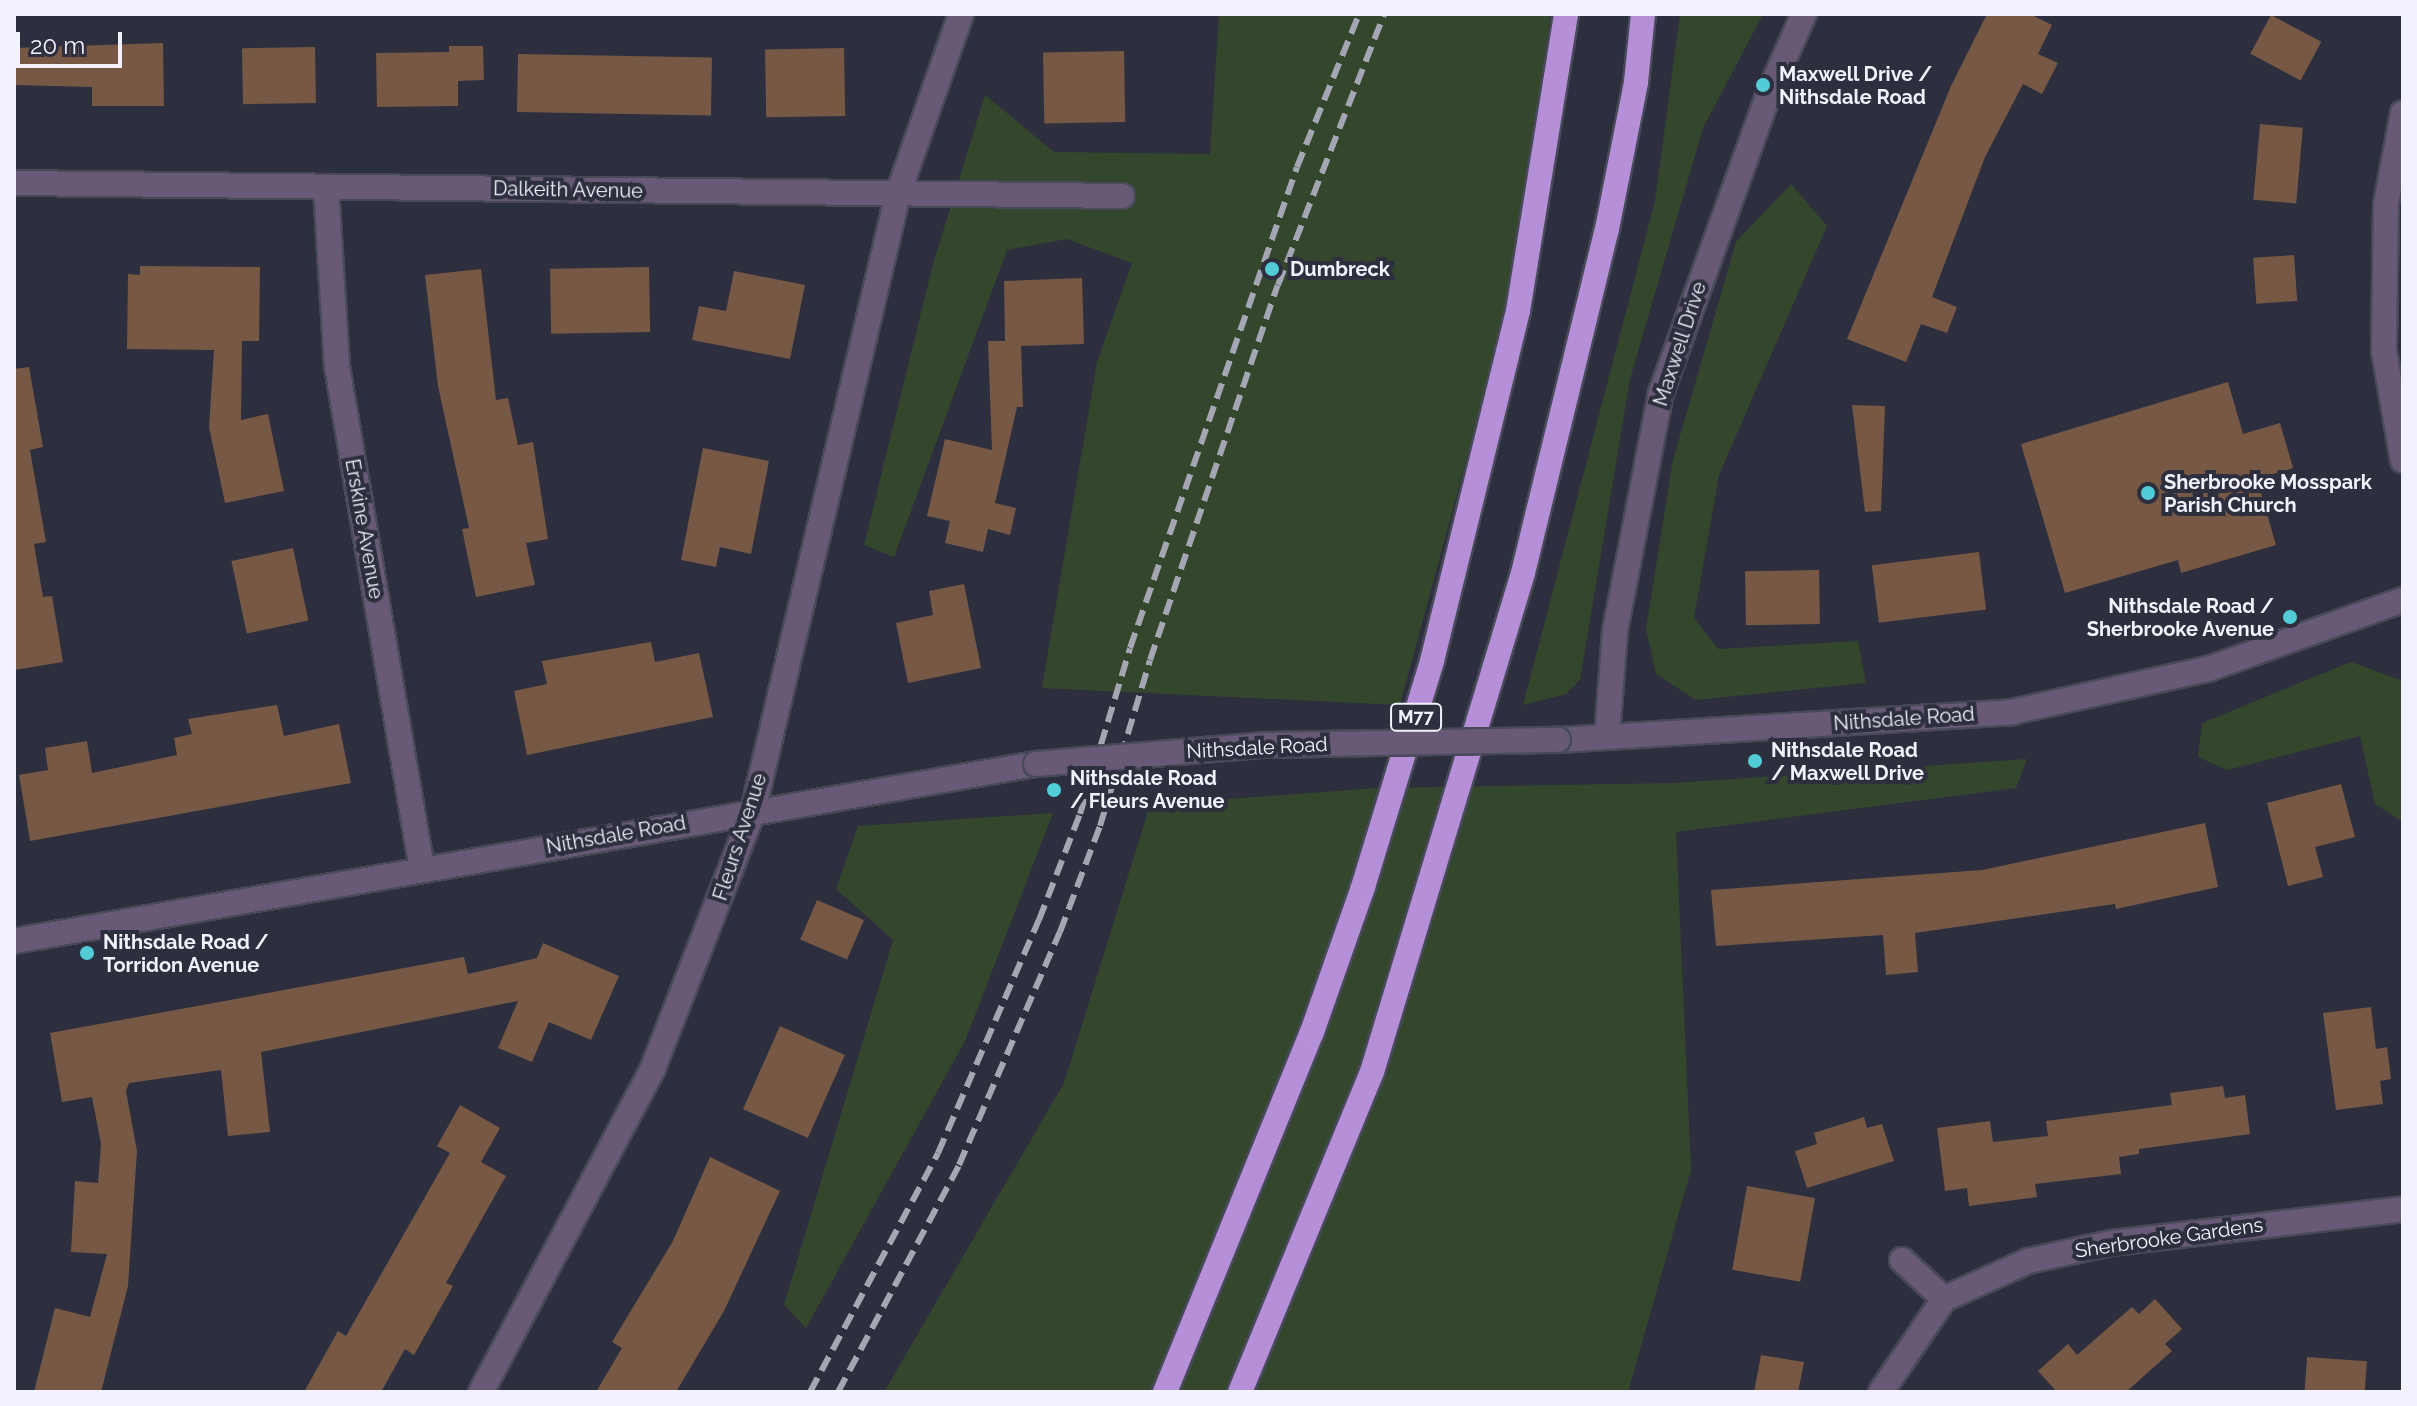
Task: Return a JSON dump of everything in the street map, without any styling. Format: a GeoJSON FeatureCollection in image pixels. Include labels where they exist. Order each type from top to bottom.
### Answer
{"type":"FeatureCollection","features":[{"type":"Feature","properties":{"kind":"highway","name":"M77"},"geometry":{"type":"LineString","coordinates":[[1163,1392],[1201,1312],[1343,945],[1432,661],[1520,297],[1566,14]]}},
{"type":"Feature","properties":{"kind":"highway"},"geometry":{"type":"LineString","coordinates":[[1240,1392],[1372,1072],[1523,573],[1607,229],[1636,82],[1643,14]]}},
{"type":"Feature","properties":{"kind":"street","name":"Fleurs Avenue"},"geometry":{"type":"LineString","coordinates":[[481,1392],[653,1068],[753,811],[898,194],[961,14]]}},
{"type":"Feature","properties":{"kind":"street","name":"Maxwell Drive"},"geometry":{"type":"LineString","coordinates":[[1607,737],[1615,631],[1661,393],[1768,95],[1804,14]]}},
{"type":"Feature","properties":{"kind":"street"},"geometry":{"type":"LineString","coordinates":[[2403,113],[2386,204],[2384,351],[2403,460]]}},
{"type":"Feature","properties":{"kind":"street","name":"Dalkeith Avenue"},"geometry":{"type":"LineString","coordinates":[[14,183],[1122,196]]}},
{"type":"Feature","properties":{"kind":"street","name":"Erskine Avenue"},"geometry":{"type":"LineString","coordinates":[[326,187],[337,366],[422,869]]}},
{"type":"Feature","properties":{"kind":"street","name":"Nithsdale Road"},"geometry":{"type":"LineString","coordinates":[[14,941],[1036,764],[1264,745],[1558,740],[2012,712],[2208,669],[2403,600]]}},
{"type":"Feature","properties":{"kind":"street","name":"Sherbrooke Gardens"},"geometry":{"type":"LineString","coordinates":[[1944,1299],[2028,1261],[2111,1243],[2403,1209]]}},
{"type":"Feature","properties":{"kind":"street"},"geometry":{"type":"LineString","coordinates":[[1881,1392],[1944,1299],[1902,1260]]}},
{"type":"Feature","properties":{"kind":"green space"},"geometry":{"type":"Polygon","coordinates":[[[1219,14],[1551,14],[1507,309],[1400,705],[1042,688],[1097,362],[1132,263],[1067,239],[1007,250],[894,557],[864,545],[933,264],[985,95],[1054,152],[1210,154],[1219,14]]]}},
{"type":"Feature","properties":{"kind":"green space"},"geometry":{"type":"Polygon","coordinates":[[[1680,14],[1763,14],[1703,128],[1630,379],[1580,680],[1566,694],[1523,705],[1655,201],[1680,14]]]}},
{"type":"Feature","properties":{"kind":"green space"},"geometry":{"type":"Polygon","coordinates":[[[1791,184],[1827,226],[1719,475],[1694,618],[1718,649],[1858,641],[1866,683],[1696,700],[1656,674],[1646,629],[1673,460],[1736,242],[1791,184]]]}},
{"type":"Feature","properties":{"kind":"green space"},"geometry":{"type":"Polygon","coordinates":[[[2351,662],[2403,681],[2403,822],[2375,804],[2360,736],[2227,770],[2198,757],[2202,723],[2351,662]]]}},
{"type":"Feature","properties":{"kind":"green space"},"geometry":{"type":"Polygon","coordinates":[[[2027,759],[2016,788],[1676,832],[1691,1170],[1628,1392],[884,1392],[1064,1083],[1150,805],[1376,788],[1675,783],[2027,759]]]}},
{"type":"Feature","properties":{"kind":"green space"},"geometry":{"type":"Polygon","coordinates":[[[1053,813],[965,1041],[806,1328],[784,1305],[893,940],[836,889],[858,826],[1053,813]]]}},
{"type":"Feature","properties":{"kind":"building"},"geometry":{"type":"Polygon","coordinates":[[[1987,14],[2030,14],[2052,25],[2038,54],[2058,63],[2042,94],[2023,84],[1985,157],[1932,297],[1957,307],[1947,333],[1921,324],[1906,362],[1847,339],[1951,86],[1987,14]]]}},
{"type":"Feature","properties":{"kind":"building"},"geometry":{"type":"Polygon","coordinates":[[[2271,15],[2321,42],[2301,81],[2250,54],[2271,15]]]}},
{"type":"Feature","properties":{"kind":"building"},"geometry":{"type":"Polygon","coordinates":[[[163,43],[164,106],[92,106],[92,87],[14,85],[14,48],[163,43]]]}},
{"type":"Feature","properties":{"kind":"building"},"geometry":{"type":"Polygon","coordinates":[[[449,46],[483,46],[484,80],[458,81],[458,106],[377,107],[376,53],[449,52],[449,46]]]}},
{"type":"Feature","properties":{"kind":"building"},"geometry":{"type":"Polygon","coordinates":[[[315,47],[316,103],[243,104],[242,48],[315,47]]]}},
{"type":"Feature","properties":{"kind":"building"},"geometry":{"type":"Polygon","coordinates":[[[844,48],[845,116],[766,117],[765,49],[844,48]]]}},
{"type":"Feature","properties":{"kind":"building"},"geometry":{"type":"Polygon","coordinates":[[[1124,51],[1125,122],[1044,123],[1043,52],[1124,51]]]}},
{"type":"Feature","properties":{"kind":"building"},"geometry":{"type":"Polygon","coordinates":[[[518,54],[712,57],[711,115],[517,112],[518,54]]]}},
{"type":"Feature","properties":{"kind":"building"},"geometry":{"type":"Polygon","coordinates":[[[2260,124],[2303,128],[2296,203],[2253,200],[2260,124]]]}},
{"type":"Feature","properties":{"kind":"building"},"geometry":{"type":"Polygon","coordinates":[[[2294,255],[2297,301],[2256,304],[2253,258],[2294,255]]]}},
{"type":"Feature","properties":{"kind":"building"},"geometry":{"type":"Polygon","coordinates":[[[140,266],[260,267],[259,341],[242,341],[241,420],[268,414],[284,491],[225,503],[209,427],[214,350],[127,349],[128,274],[140,275],[140,266]]]}},
{"type":"Feature","properties":{"kind":"building"},"geometry":{"type":"Polygon","coordinates":[[[649,267],[650,332],[551,334],[550,269],[649,267]]]}},
{"type":"Feature","properties":{"kind":"building"},"geometry":{"type":"Polygon","coordinates":[[[481,269],[496,400],[508,398],[518,445],[533,442],[548,539],[526,543],[535,585],[476,597],[462,529],[469,528],[438,386],[425,275],[481,269]]]}},
{"type":"Feature","properties":{"kind":"building"},"geometry":{"type":"Polygon","coordinates":[[[734,271],[805,285],[790,359],[692,340],[699,306],[726,311],[734,271]]]}},
{"type":"Feature","properties":{"kind":"building"},"geometry":{"type":"Polygon","coordinates":[[[1082,278],[1084,344],[1021,346],[1023,407],[1017,407],[995,503],[1016,508],[1010,535],[988,529],[983,552],[945,543],[950,521],[927,516],[945,439],[992,450],[988,341],[1005,341],[1004,281],[1082,278]]]}},
{"type":"Feature","properties":{"kind":"building"},"geometry":{"type":"Polygon","coordinates":[[[29,367],[43,447],[30,450],[46,542],[34,544],[43,597],[52,596],[63,662],[14,670],[14,369],[29,367]]]}},
{"type":"Feature","properties":{"kind":"building","name":"Sherbrooke Mosspark Parish Church"},"geometry":{"type":"Polygon","coordinates":[[[2228,382],[2243,434],[2280,423],[2293,468],[2257,479],[2276,545],[2181,573],[2178,560],[2065,593],[2021,444],[2228,382]]]}},
{"type":"Feature","properties":{"kind":"building"},"geometry":{"type":"Polygon","coordinates":[[[1852,405],[1885,406],[1881,511],[1865,512],[1852,405]]]}},
{"type":"Feature","properties":{"kind":"building"},"geometry":{"type":"Polygon","coordinates":[[[703,448],[769,461],[751,554],[720,547],[716,567],[681,560],[703,448]]]}},
{"type":"Feature","properties":{"kind":"building"},"geometry":{"type":"Polygon","coordinates":[[[293,548],[308,620],[247,633],[231,561],[293,548]]]}},
{"type":"Feature","properties":{"kind":"building"},"geometry":{"type":"Polygon","coordinates":[[[1979,552],[1986,610],[1879,623],[1872,565],[1979,552]]]}},
{"type":"Feature","properties":{"kind":"building"},"geometry":{"type":"Polygon","coordinates":[[[1819,570],[1820,624],[1746,625],[1745,571],[1819,570]]]}},
{"type":"Feature","properties":{"kind":"building"},"geometry":{"type":"Polygon","coordinates":[[[964,584],[981,668],[908,683],[896,623],[933,615],[929,591],[964,584]]]}},
{"type":"Feature","properties":{"kind":"building"},"geometry":{"type":"Polygon","coordinates":[[[651,642],[655,662],[699,653],[713,717],[527,755],[514,691],[547,684],[542,661],[651,642]]]}},
{"type":"Feature","properties":{"kind":"building"},"geometry":{"type":"Polygon","coordinates":[[[277,705],[284,736],[339,724],[351,783],[30,841],[19,775],[48,770],[45,748],[87,741],[92,773],[177,755],[174,738],[192,734],[188,719],[277,705]]]}},
{"type":"Feature","properties":{"kind":"building"},"geometry":{"type":"Polygon","coordinates":[[[2341,784],[2355,837],[2315,847],[2323,877],[2288,886],[2267,803],[2341,784]]]}},
{"type":"Feature","properties":{"kind":"building"},"geometry":{"type":"Polygon","coordinates":[[[2205,823],[2218,887],[2116,909],[2115,904],[1915,933],[1918,972],[1886,975],[1883,935],[1716,946],[1711,890],[1982,870],[2205,823]]]}},
{"type":"Feature","properties":{"kind":"building"},"geometry":{"type":"Polygon","coordinates":[[[817,900],[864,920],[847,960],[800,940],[817,900]]]}},
{"type":"Feature","properties":{"kind":"building"},"geometry":{"type":"Polygon","coordinates":[[[543,943],[619,976],[591,1040],[549,1022],[532,1062],[498,1048],[518,1001],[261,1052],[270,1132],[228,1136],[221,1070],[129,1083],[126,1091],[137,1151],[128,1286],[101,1392],[34,1392],[55,1308],[90,1317],[107,1254],[71,1252],[75,1181],[98,1183],[101,1144],[92,1097],[62,1102],[50,1033],[464,957],[468,974],[537,958],[543,943]]]}},
{"type":"Feature","properties":{"kind":"building"},"geometry":{"type":"Polygon","coordinates":[[[2371,1007],[2376,1049],[2387,1047],[2391,1079],[2380,1081],[2383,1104],[2336,1110],[2323,1013],[2371,1007]]]}},
{"type":"Feature","properties":{"kind":"building"},"geometry":{"type":"Polygon","coordinates":[[[780,1026],[845,1055],[808,1138],[743,1109],[780,1026]]]}},
{"type":"Feature","properties":{"kind":"building"},"geometry":{"type":"Polygon","coordinates":[[[2223,1086],[2225,1098],[2245,1095],[2250,1134],[2139,1149],[2139,1154],[2119,1157],[2121,1174],[2035,1184],[2037,1197],[1969,1206],[1967,1188],[1945,1191],[1937,1128],[1990,1121],[1993,1142],[2048,1136],[2046,1121],[2172,1105],[2170,1093],[2223,1086]]]}},
{"type":"Feature","properties":{"kind":"building"},"geometry":{"type":"Polygon","coordinates":[[[460,1105],[500,1128],[481,1162],[506,1176],[446,1283],[453,1286],[414,1355],[405,1349],[381,1392],[304,1392],[338,1331],[346,1336],[450,1153],[437,1146],[460,1105]]]}},
{"type":"Feature","properties":{"kind":"building"},"geometry":{"type":"Polygon","coordinates":[[[1864,1117],[1867,1128],[1882,1124],[1894,1161],[1807,1188],[1795,1151],[1817,1144],[1814,1133],[1864,1117]]]}},
{"type":"Feature","properties":{"kind":"building"},"geometry":{"type":"Polygon","coordinates":[[[710,1157],[780,1191],[724,1311],[676,1392],[596,1392],[622,1348],[612,1342],[673,1241],[710,1157]]]}},
{"type":"Feature","properties":{"kind":"building"},"geometry":{"type":"Polygon","coordinates":[[[1747,1186],[1815,1198],[1800,1282],[1732,1270],[1747,1186]]]}},
{"type":"Feature","properties":{"kind":"building"},"geometry":{"type":"Polygon","coordinates":[[[2155,1299],[2182,1329],[2165,1344],[2172,1351],[2126,1392],[2057,1392],[2038,1371],[2068,1344],[2077,1355],[2132,1307],[2139,1314],[2155,1299]]]}},
{"type":"Feature","properties":{"kind":"building"},"geometry":{"type":"Polygon","coordinates":[[[1761,1355],[1804,1362],[1798,1392],[1754,1392],[1761,1355]]]}},
{"type":"Feature","properties":{"kind":"building"},"geometry":{"type":"Polygon","coordinates":[[[2307,1357],[2367,1361],[2365,1392],[2305,1392],[2307,1357]]]}},
{"type":"Feature","properties":{"kind":"railway"},"geometry":{"type":"LineString","coordinates":[[810,1392],[938,1153],[1039,920],[1080,814],[1130,648],[1297,167],[1359,14]]}},
{"type":"Feature","properties":{"kind":"railway"},"geometry":{"type":"LineString","coordinates":[[838,1392],[959,1165],[1060,932],[1100,826],[1150,660],[1278,285],[1384,14]]}},
{"type":"Feature","properties":{"kind":"place","name":"Maxwell Drive / Nithsdale Road"},"geometry":{"type":"Point","coordinates":[1763,85]}},
{"type":"Feature","properties":{"kind":"place","name":"Dumbreck"},"geometry":{"type":"Point","coordinates":[1272,269]}},
{"type":"Feature","properties":{"kind":"place","name":"Sherbrooke Mosspark Parish Church"},"geometry":{"type":"Point","coordinates":[2148,493]}},
{"type":"Feature","properties":{"kind":"place","name":"Nithsdale Road / Sherbrooke Avenue"},"geometry":{"type":"Point","coordinates":[2290,617]}},
{"type":"Feature","properties":{"kind":"place","name":"Nithsdale Road / Maxwell Drive"},"geometry":{"type":"Point","coordinates":[1755,761]}},
{"type":"Feature","properties":{"kind":"place","name":"Nithsdale Road / Fleurs Avenue"},"geometry":{"type":"Point","coordinates":[1054,790]}},
{"type":"Feature","properties":{"kind":"place","name":"Nithsdale Road / Torridon Avenue"},"geometry":{"type":"Point","coordinates":[87,953]}}]}
